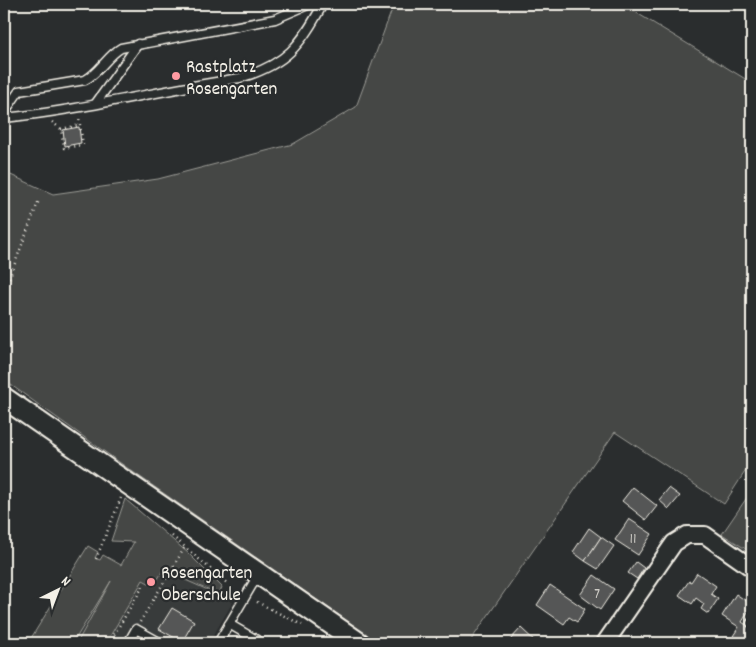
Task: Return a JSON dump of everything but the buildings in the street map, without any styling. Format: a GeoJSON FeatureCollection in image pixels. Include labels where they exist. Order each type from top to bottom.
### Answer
{"type":"FeatureCollection","features":[{"type":"Feature","properties":{"kind":"street"},"geometry":{"type":"LineString","coordinates":[[4,398],[359,643]]}},
{"type":"Feature","properties":{"kind":"street"},"geometry":{"type":"LineString","coordinates":[[605,643],[674,543],[687,535],[705,535],[752,568]]}},
{"type":"Feature","properties":{"kind":"lane"},"geometry":{"type":"LineString","coordinates":[[4,113],[19,91],[85,80],[121,48],[275,19],[310,4]]}},
{"type":"Feature","properties":{"kind":"lane"},"geometry":{"type":"LineString","coordinates":[[4,118],[42,114],[77,106],[240,78],[260,72],[288,56],[311,25],[323,4]]}},
{"type":"Feature","properties":{"kind":"lane"},"geometry":{"type":"LineString","coordinates":[[96,103],[138,44]]}},
{"type":"Feature","properties":{"kind":"lane"},"geometry":{"type":"LineString","coordinates":[[218,643],[259,574]]}},
{"type":"Feature","properties":{"kind":"lane"},"geometry":{"type":"LineString","coordinates":[[228,624],[262,643]]}},
{"type":"Feature","properties":{"kind":"lane"},"geometry":{"type":"LineString","coordinates":[[128,643],[136,629],[161,643]]}},
{"type":"Feature","properties":{"kind":"path"},"geometry":{"type":"LineString","coordinates":[[42,114],[61,129],[64,148],[83,145],[77,106]]}},
{"type":"Feature","properties":{"kind":"path"},"geometry":{"type":"LineString","coordinates":[[61,129],[80,126]]}},
{"type":"Feature","properties":{"kind":"path"},"geometry":{"type":"LineString","coordinates":[[4,292],[39,200]]}},
{"type":"Feature","properties":{"kind":"path"},"geometry":{"type":"LineString","coordinates":[[96,558],[128,483]]}},
{"type":"Feature","properties":{"kind":"path"},"geometry":{"type":"LineString","coordinates":[[136,629],[185,546]]}},
{"type":"Feature","properties":{"kind":"path"},"geometry":{"type":"LineString","coordinates":[[109,643],[145,582]]}},
{"type":"Feature","properties":{"kind":"path"},"geometry":{"type":"LineString","coordinates":[[257,602],[309,630]]}},
{"type":"Feature","properties":{"kind":"shaded area"},"geometry":{"type":"Polygon","coordinates":[[[394,4],[622,4],[752,83],[752,461],[724,504],[615,432],[469,643],[379,643],[4,380],[4,172],[53,194],[158,179],[293,144],[356,107],[394,4]]]}},
{"type":"Feature","properties":{"kind":"shaded area"},"geometry":{"type":"Polygon","coordinates":[[[748,496],[752,501],[752,553],[722,534],[748,496]]]}},
{"type":"Feature","properties":{"kind":"shaded area"},"geometry":{"type":"Polygon","coordinates":[[[125,499],[188,553],[222,587],[219,595],[163,570],[154,586],[143,580],[106,643],[77,643],[111,581],[73,643],[28,643],[88,546],[98,552],[95,558],[100,560],[103,555],[121,565],[134,542],[111,541],[125,499]]]}},
{"type":"Feature","properties":{"kind":"shaded area","name":"Rosengarten Oberschule"},"geometry":{"type":"Polygon","coordinates":[[[135,542],[163,570],[233,602],[209,643],[73,643],[135,542]]]}},
{"type":"Feature","properties":{"kind":"place","name":"Rastplatz Rosengarten"},"geometry":{"type":"Point","coordinates":[176,76]}},
{"type":"Feature","properties":{"kind":"place","name":"Rosengarten Oberschule"},"geometry":{"type":"Point","coordinates":[151,582]}}]}
